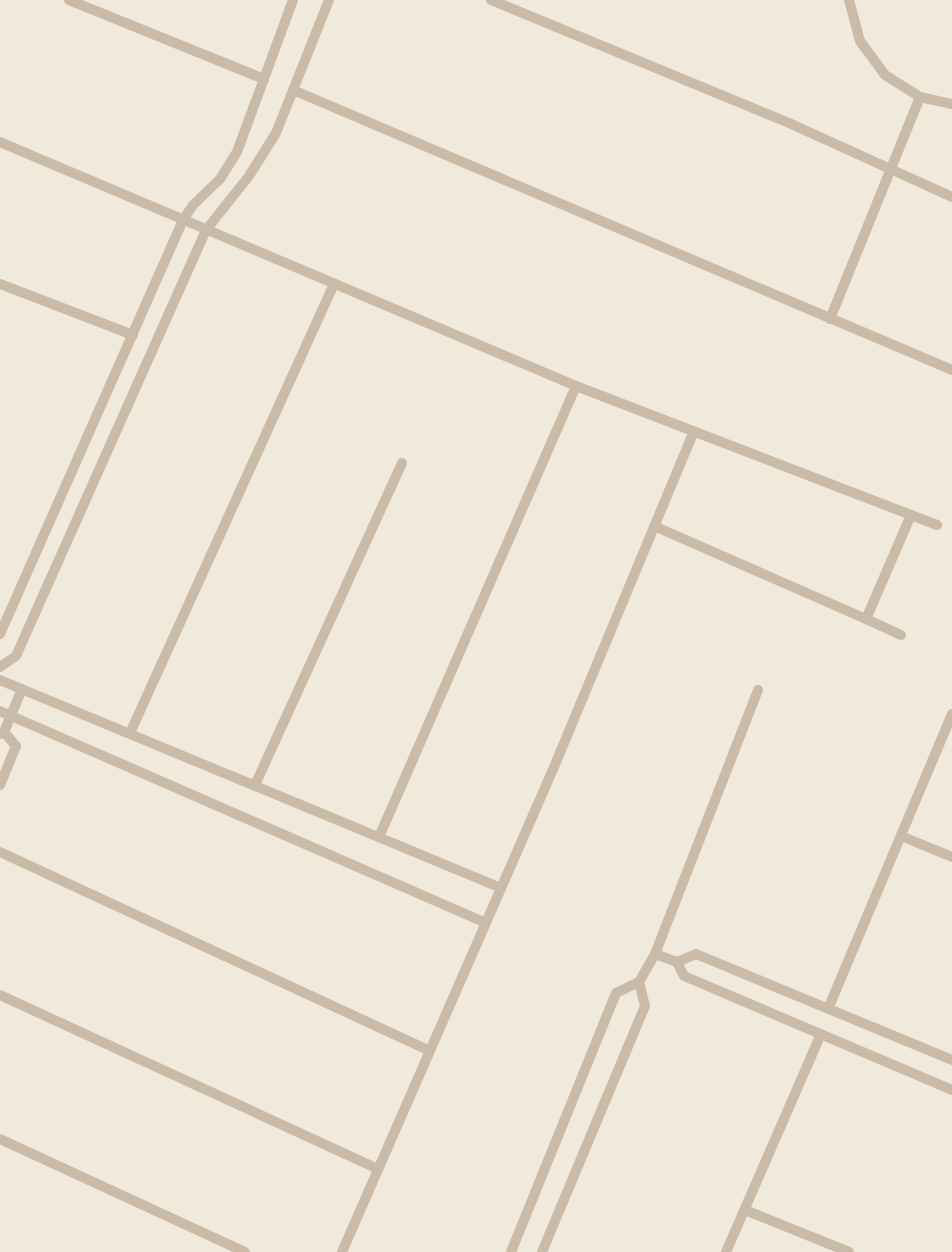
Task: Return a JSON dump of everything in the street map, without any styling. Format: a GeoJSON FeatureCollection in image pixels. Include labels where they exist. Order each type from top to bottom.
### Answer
{"type":"FeatureCollection","features":[{"type":"Feature","properties":{"kind":"street"},"geometry":{"type":"LineString","coordinates":[[68,0],[264,79]]}},
{"type":"Feature","properties":{"kind":"street"},"geometry":{"type":"LineString","coordinates":[[0,634],[183,220],[193,205],[220,179],[237,152],[293,0]]}},
{"type":"Feature","properties":{"kind":"street"},"geometry":{"type":"LineString","coordinates":[[0,667],[16,656],[206,230],[249,176],[276,133],[329,0]]}},
{"type":"Feature","properties":{"kind":"street"},"geometry":{"type":"LineString","coordinates":[[491,0],[789,123],[891,171],[952,197]]}},
{"type":"Feature","properties":{"kind":"street"},"geometry":{"type":"LineString","coordinates":[[849,0],[860,41],[884,75],[920,97],[952,104]]}},
{"type":"Feature","properties":{"kind":"street"},"geometry":{"type":"LineString","coordinates":[[293,90],[952,370]]}},
{"type":"Feature","properties":{"kind":"street"},"geometry":{"type":"LineString","coordinates":[[830,319],[920,97]]}},
{"type":"Feature","properties":{"kind":"street"},"geometry":{"type":"LineString","coordinates":[[0,142],[576,386],[936,525]]}},
{"type":"Feature","properties":{"kind":"street"},"geometry":{"type":"LineString","coordinates":[[130,733],[334,284]]}},
{"type":"Feature","properties":{"kind":"street"},"geometry":{"type":"LineString","coordinates":[[1,286],[132,335]]}},
{"type":"Feature","properties":{"kind":"street"},"geometry":{"type":"LineString","coordinates":[[379,837],[576,386]]}},
{"type":"Feature","properties":{"kind":"street"},"geometry":{"type":"LineString","coordinates":[[342,1252],[554,767],[694,431]]}},
{"type":"Feature","properties":{"kind":"street"},"geometry":{"type":"LineString","coordinates":[[256,786],[402,462]]}},
{"type":"Feature","properties":{"kind":"street"},"geometry":{"type":"LineString","coordinates":[[866,619],[911,515]]}},
{"type":"Feature","properties":{"kind":"street"},"geometry":{"type":"LineString","coordinates":[[654,526],[901,635]]}},
{"type":"Feature","properties":{"kind":"street"},"geometry":{"type":"LineString","coordinates":[[0,680],[501,888]]}},
{"type":"Feature","properties":{"kind":"street"},"geometry":{"type":"LineString","coordinates":[[0,785],[16,746],[2,733],[22,689]]}},
{"type":"Feature","properties":{"kind":"street"},"geometry":{"type":"LineString","coordinates":[[511,1252],[616,993],[639,982],[655,954],[758,690]]}},
{"type":"Feature","properties":{"kind":"street"},"geometry":{"type":"LineString","coordinates":[[0,711],[486,923]]}},
{"type":"Feature","properties":{"kind":"street"},"geometry":{"type":"LineString","coordinates":[[828,1009],[952,714]]}},
{"type":"Feature","properties":{"kind":"street"},"geometry":{"type":"LineString","coordinates":[[901,836],[952,857]]}},
{"type":"Feature","properties":{"kind":"street"},"geometry":{"type":"LineString","coordinates":[[0,852],[430,1051]]}},
{"type":"Feature","properties":{"kind":"street"},"geometry":{"type":"LineString","coordinates":[[655,954],[677,962],[696,954],[952,1060]]}},
{"type":"Feature","properties":{"kind":"street"},"geometry":{"type":"LineString","coordinates":[[677,962],[684,976],[952,1090]]}},
{"type":"Feature","properties":{"kind":"street"},"geometry":{"type":"LineString","coordinates":[[542,1252],[645,1006],[639,982]]}},
{"type":"Feature","properties":{"kind":"street"},"geometry":{"type":"LineString","coordinates":[[0,995],[378,1169]]}},
{"type":"Feature","properties":{"kind":"street"},"geometry":{"type":"LineString","coordinates":[[726,1252],[821,1034]]}},
{"type":"Feature","properties":{"kind":"street"},"geometry":{"type":"LineString","coordinates":[[0,1139],[245,1252]]}},
{"type":"Feature","properties":{"kind":"street"},"geometry":{"type":"LineString","coordinates":[[744,1210],[849,1252]]}}]}
